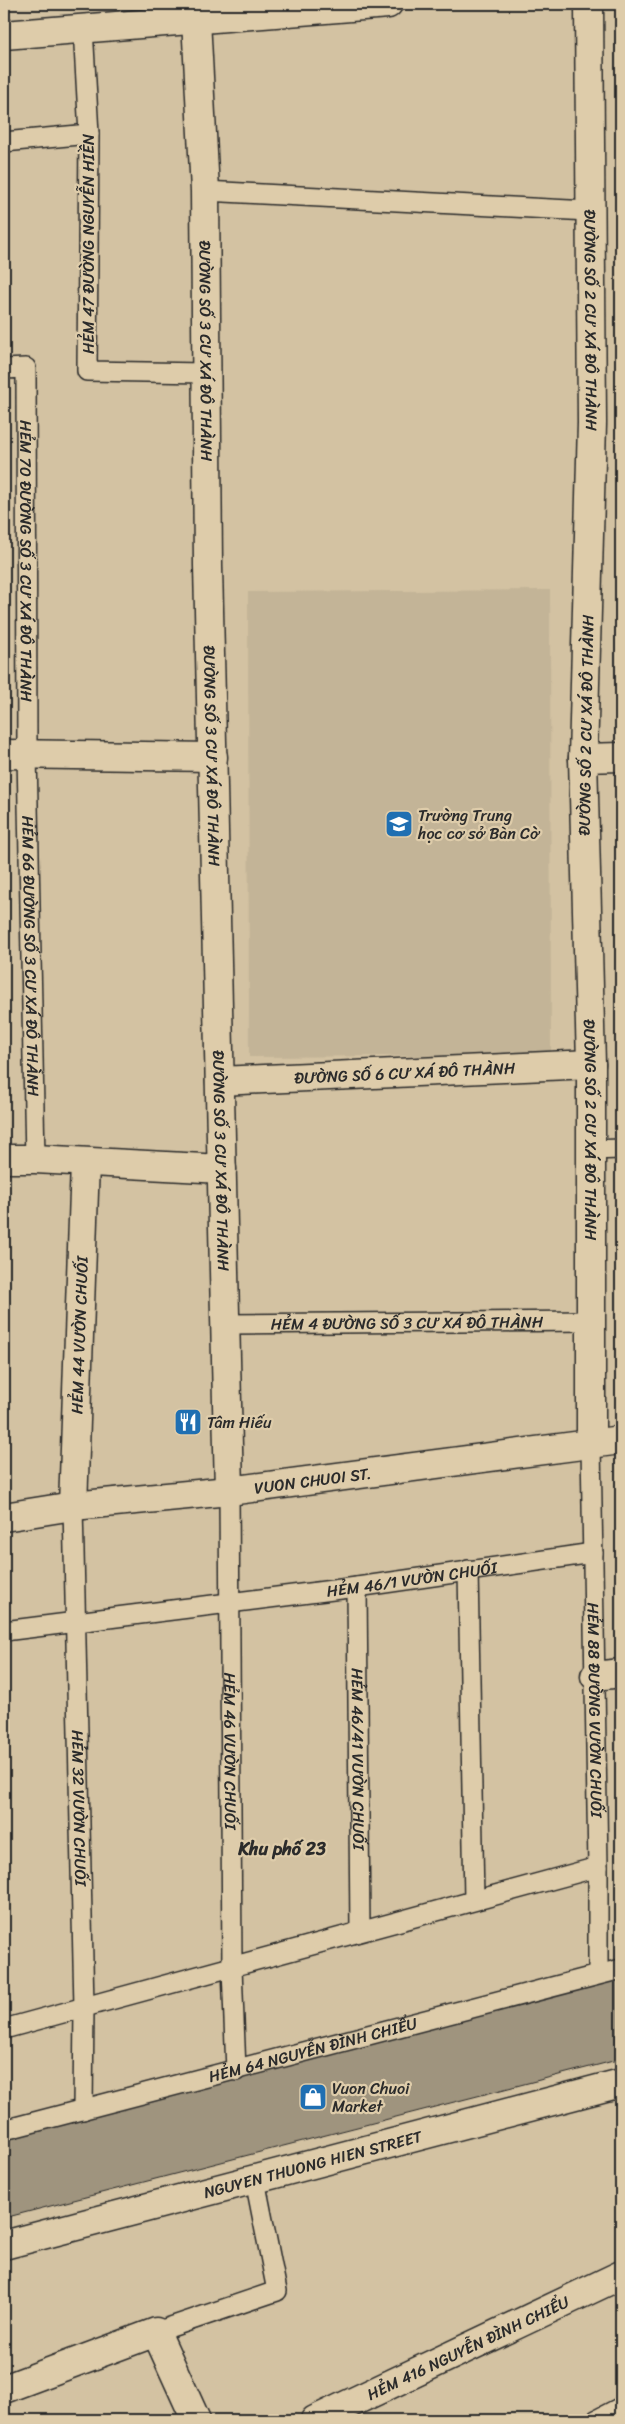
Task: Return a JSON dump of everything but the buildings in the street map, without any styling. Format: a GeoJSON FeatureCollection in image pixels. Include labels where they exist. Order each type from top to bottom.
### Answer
{"type":"FeatureCollection","features":[{"type":"Feature","properties":{"kind":"street"},"geometry":{"type":"LineString","coordinates":[[4,34],[83,28],[200,12],[388,4]]}},
{"type":"Feature","properties":{"kind":"street","name":"ÐƯỜNG SỐ 2 CƯ XÁ ĐÔ THÀNH"},"geometry":{"type":"LineString","coordinates":[[589,4],[592,423],[583,758],[590,1064],[591,1445]]}},
{"type":"Feature","properties":{"kind":"street","name":"ÐƯỜNG SỐ 3 CƯ XÁ ĐÔ THÀNH"},"geometry":{"type":"LineString","coordinates":[[200,12],[205,191],[205,373],[229,1491]]}},
{"type":"Feature","properties":{"kind":"street"},"geometry":{"type":"LineString","coordinates":[[16,754],[213,757]]}},
{"type":"Feature","properties":{"kind":"street"},"geometry":{"type":"LineString","coordinates":[[583,758],[621,758]]}},
{"type":"Feature","properties":{"kind":"street","name":"ĐƯỜNG SỐ 6 CƯ XÁ ĐÔ THÀNH"},"geometry":{"type":"LineString","coordinates":[[220,1081],[590,1064]]}},
{"type":"Feature","properties":{"kind":"street"},"geometry":{"type":"LineString","coordinates":[[4,1159],[35,1159],[222,1170]]}},
{"type":"Feature","properties":{"kind":"street","name":"HẺM 44 VƯỜN CHUỐI"},"geometry":{"type":"LineString","coordinates":[[73,1506],[84,1163]]}},
{"type":"Feature","properties":{"kind":"street","name":"VUON CHUOI ST."},"geometry":{"type":"LineString","coordinates":[[4,1517],[73,1506],[229,1491],[621,1440]]}},
{"type":"Feature","properties":{"kind":"street","name":"NGUYEN THUONG HIEN STREET"},"geometry":{"type":"LineString","coordinates":[[4,2245],[621,2083]]}},
{"type":"Feature","properties":{"kind":"street","name":"HẺM 416 NGUYỄN ÐÌNH CHIỂU"},"geometry":{"type":"LineString","coordinates":[[315,2420],[621,2275]]}},
{"type":"Feature","properties":{"kind":"street"},"geometry":{"type":"LineString","coordinates":[[4,2389],[156,2332],[196,2420]]}},
{"type":"Feature","properties":{"kind":"lane","name":"HẺM 47 ĐƯỜNG NGUYỄN HIỀN"},"geometry":{"type":"LineString","coordinates":[[83,28],[89,134],[87,371],[205,373]]}},
{"type":"Feature","properties":{"kind":"lane"},"geometry":{"type":"LineString","coordinates":[[4,142],[89,134]]}},
{"type":"Feature","properties":{"kind":"lane"},"geometry":{"type":"LineString","coordinates":[[205,191],[589,211]]}},
{"type":"Feature","properties":{"kind":"lane","name":"HẺM 70 ÐƯỜNG SỐ 3 CƯ XÁ ĐÔ THÀNH"},"geometry":{"type":"LineString","coordinates":[[4,369],[26,368],[16,754]]}},
{"type":"Feature","properties":{"kind":"lane","name":"HẺM 66 ÐƯỜNG SỐ 3 CƯ XÁ ĐÔ THÀNH"},"geometry":{"type":"LineString","coordinates":[[16,754],[35,1159]]}},
{"type":"Feature","properties":{"kind":"lane"},"geometry":{"type":"LineString","coordinates":[[591,1150],[621,1148]]}},
{"type":"Feature","properties":{"kind":"lane","name":"HẺM 4 ÐƯỜNG SỐ 3 CƯ XÁ ĐÔ THÀNH"},"geometry":{"type":"LineString","coordinates":[[225,1324],[591,1321]]}},
{"type":"Feature","properties":{"kind":"lane","name":"HẺM 88 ĐƯỜNG VƯỜN CHUỐI"},"geometry":{"type":"LineString","coordinates":[[591,1445],[593,1553],[608,1674],[598,1868],[598,1974]]}},
{"type":"Feature","properties":{"kind":"lane","name":"HẺM 46 VƯỜN CHUỐI"},"geometry":{"type":"LineString","coordinates":[[229,1491],[232,1968],[236,2071]]}},
{"type":"Feature","properties":{"kind":"lane","name":"HẺM 32 VƯỜN CHUỐI"},"geometry":{"type":"LineString","coordinates":[[73,1506],[84,2007],[83,2110]]}},
{"type":"Feature","properties":{"kind":"lane","name":"HẺM 46/1 VƯỜN CHUỐI"},"geometry":{"type":"LineString","coordinates":[[4,1631],[230,1604],[593,1553]]}},
{"type":"Feature","properties":{"kind":"lane"},"geometry":{"type":"LineString","coordinates":[[468,1570],[474,1900]]}},
{"type":"Feature","properties":{"kind":"lane","name":"HẺM 46/41 VƯỜN CHUỐI"},"geometry":{"type":"LineString","coordinates":[[357,1587],[360,1931]]}},
{"type":"Feature","properties":{"kind":"lane"},"geometry":{"type":"LineString","coordinates":[[4,2029],[232,1968],[474,1900],[598,1868]]}},
{"type":"Feature","properties":{"kind":"lane","name":"HẺM 64 NGUYỄN ÐÌNH CHIỂU"},"geometry":{"type":"LineString","coordinates":[[4,2130],[621,1969]]}},
{"type":"Feature","properties":{"kind":"lane"},"geometry":{"type":"LineString","coordinates":[[156,2332],[277,2291],[255,2180]]}},
{"type":"Feature","properties":{"kind":"lane"},"geometry":{"type":"LineString","coordinates":[[596,2420],[621,2407]]}},
{"type":"Feature","properties":{"kind":"shaded area","name":"Trường Trung học cơ sở Bàn Cờ"},"geometry":{"type":"Polygon","coordinates":[[[550,590],[551,1055],[249,1057],[248,592],[550,590]]]}},
{"type":"Feature","properties":{"kind":"place","name":"Trường Trung học cơ sở Bàn Cờ"},"geometry":{"type":"Point","coordinates":[399,824]}},
{"type":"Feature","properties":{"kind":"place","name":"Tâm Hiếu"},"geometry":{"type":"Point","coordinates":[188,1422]}},
{"type":"Feature","properties":{"kind":"place","name":"Vuon Chuoi Market"},"geometry":{"type":"Point","coordinates":[313,2097]}},
{"type":"Feature","properties":{"kind":"district","name":"Khu phố 23"},"geometry":{"type":"Point","coordinates":[282,1849]}}]}
